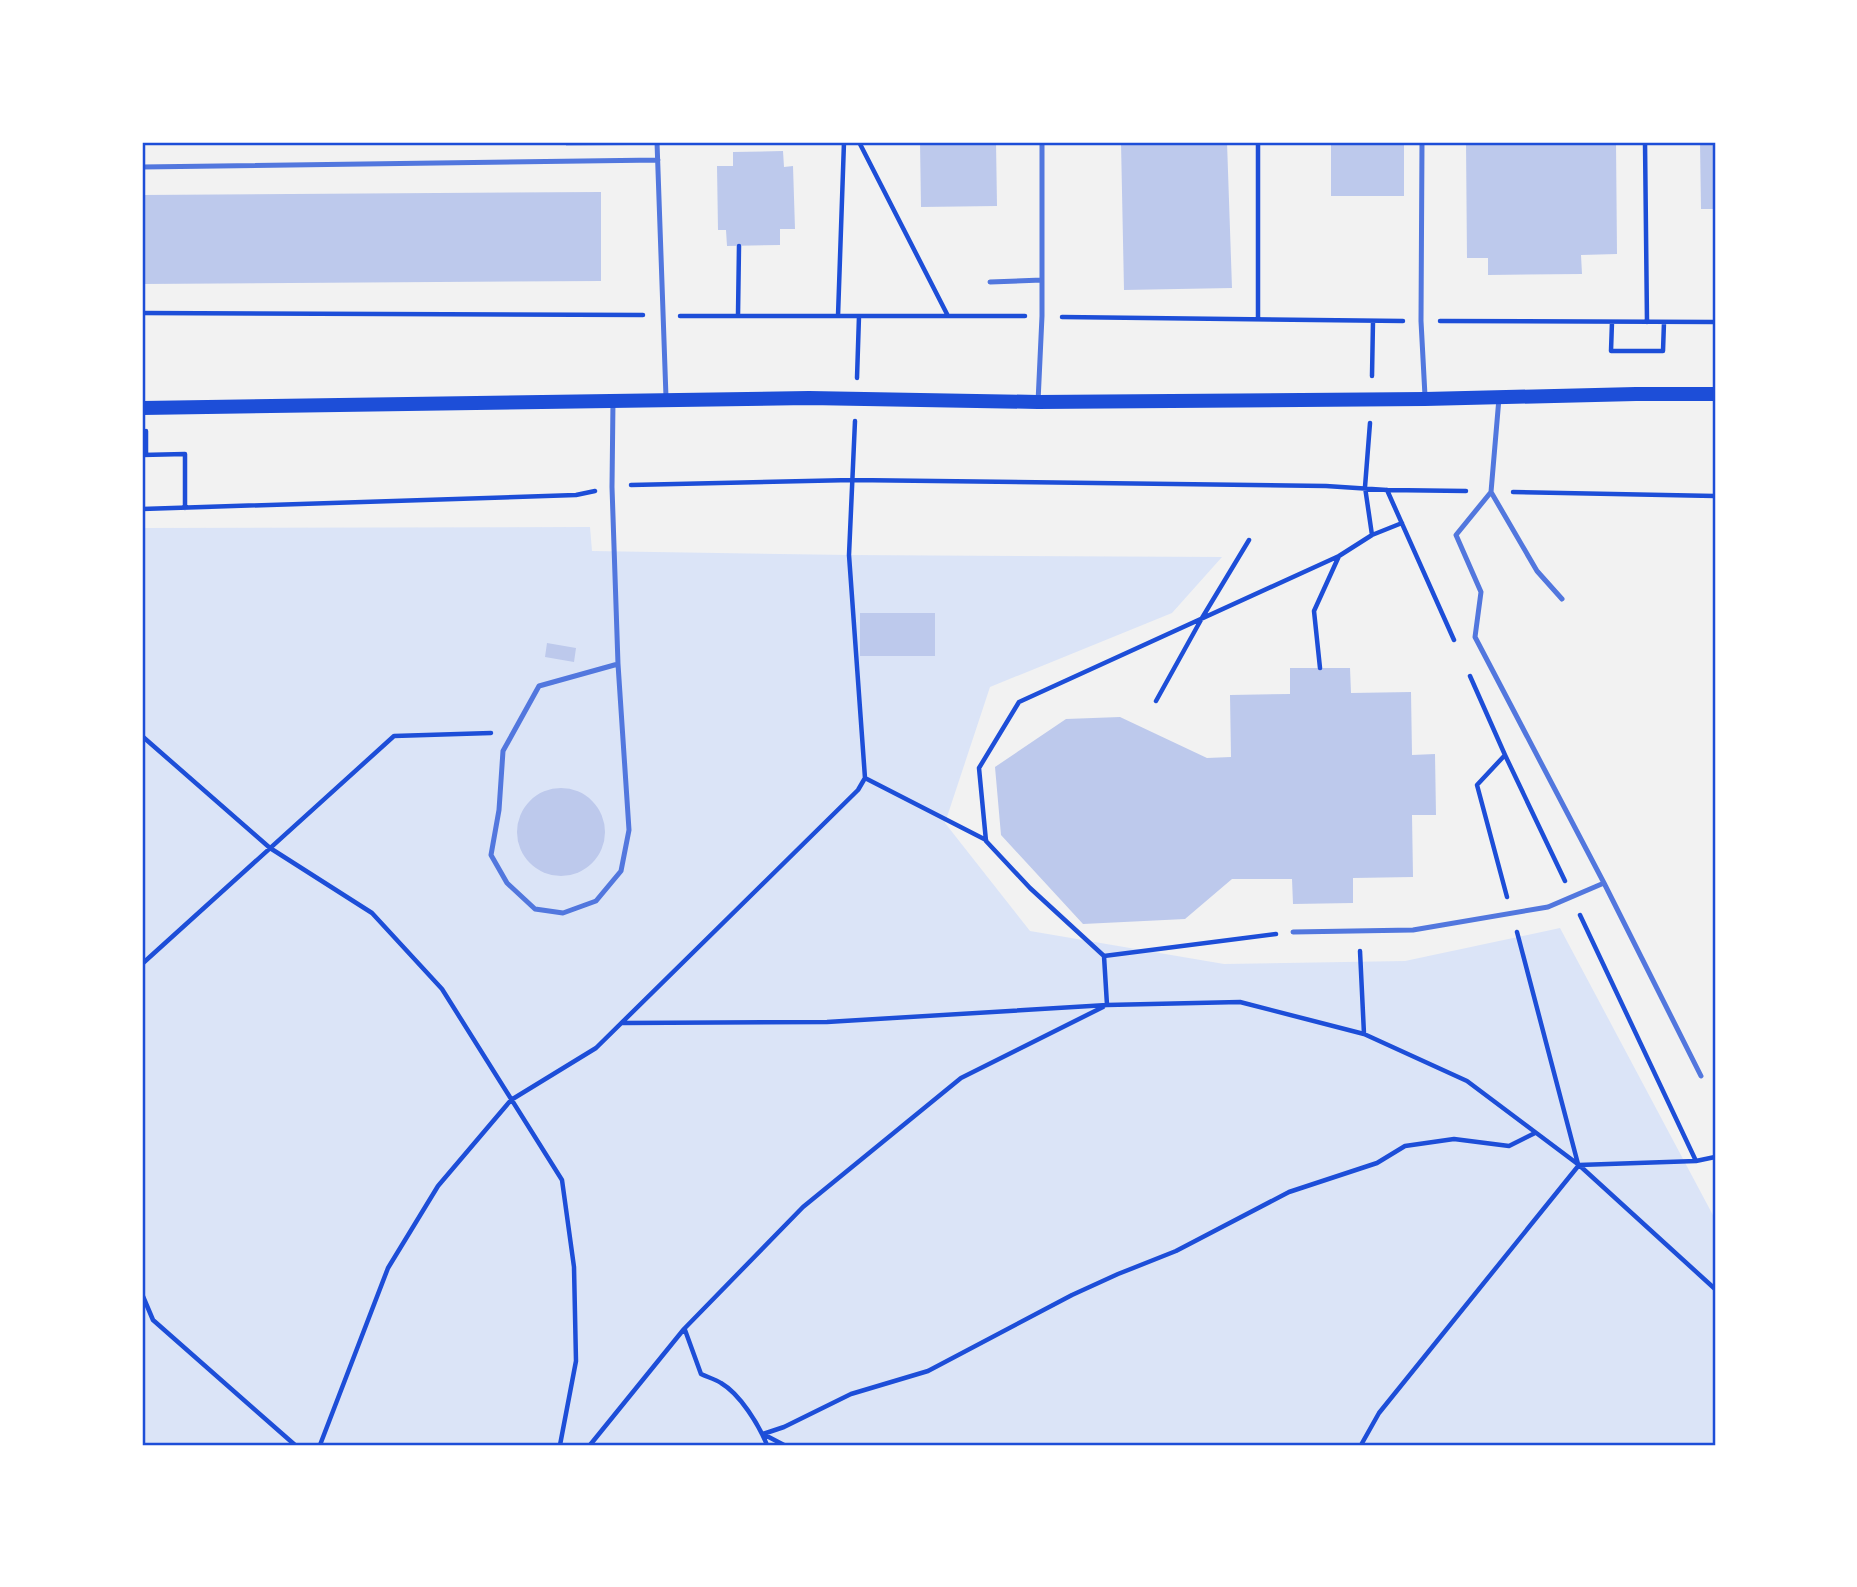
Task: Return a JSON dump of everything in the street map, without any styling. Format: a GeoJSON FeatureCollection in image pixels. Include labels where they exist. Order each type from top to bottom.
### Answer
{"type":"FeatureCollection","features":[{"type":"Feature","properties":{"kind":"main road"},"geometry":{"type":"LineString","coordinates":[[142,408],[856,398],[1038,402],[1715,394]]}},
{"type":"Feature","properties":{"kind":"lane"},"geometry":{"type":"LineString","coordinates":[[657,142],[666,400]]}},
{"type":"Feature","properties":{"kind":"lane"},"geometry":{"type":"LineString","coordinates":[[1038,402],[1042,316],[1042,142]]}},
{"type":"Feature","properties":{"kind":"lane"},"geometry":{"type":"LineString","coordinates":[[1422,142],[1421,321],[1425,399]]}},
{"type":"Feature","properties":{"kind":"lane"},"geometry":{"type":"LineString","coordinates":[[142,167],[658,160]]}},
{"type":"Feature","properties":{"kind":"lane"},"geometry":{"type":"LineString","coordinates":[[990,282],[1042,280]]}},
{"type":"Feature","properties":{"kind":"lane"},"geometry":{"type":"LineString","coordinates":[[1499,398],[1490,492],[1456,535],[1481,592],[1475,637],[1701,1076]]}},
{"type":"Feature","properties":{"kind":"lane"},"geometry":{"type":"LineString","coordinates":[[613,401],[612,487],[618,664],[629,830],[621,871],[596,901],[563,914],[535,909],[507,883],[491,855],[499,810],[503,751],[539,686],[618,664]]}},
{"type":"Feature","properties":{"kind":"lane"},"geometry":{"type":"LineString","coordinates":[[1490,492],[1537,570],[1562,599]]}},
{"type":"Feature","properties":{"kind":"lane"},"geometry":{"type":"LineString","coordinates":[[1293,932],[1413,930],[1548,907],[1604,883]]}},
{"type":"Feature","properties":{"kind":"path"},"geometry":{"type":"LineString","coordinates":[[838,316],[844,142]]}},
{"type":"Feature","properties":{"kind":"path"},"geometry":{"type":"LineString","coordinates":[[859,142],[948,316]]}},
{"type":"Feature","properties":{"kind":"path"},"geometry":{"type":"LineString","coordinates":[[1258,142],[1258,319]]}},
{"type":"Feature","properties":{"kind":"path"},"geometry":{"type":"LineString","coordinates":[[1645,142],[1647,322]]}},
{"type":"Feature","properties":{"kind":"path"},"geometry":{"type":"LineString","coordinates":[[738,246],[738,316]]}},
{"type":"Feature","properties":{"kind":"path"},"geometry":{"type":"LineString","coordinates":[[142,313],[1042,316],[1715,322]]}},
{"type":"Feature","properties":{"kind":"path"},"geometry":{"type":"LineString","coordinates":[[1372,535],[1365,487],[1373,321]]}},
{"type":"Feature","properties":{"kind":"path"},"geometry":{"type":"LineString","coordinates":[[1612,322],[1611,351],[1663,351],[1664,322]]}},
{"type":"Feature","properties":{"kind":"path"},"geometry":{"type":"LineString","coordinates":[[142,455],[185,454],[185,508]]}},
{"type":"Feature","properties":{"kind":"path"},"geometry":{"type":"LineString","coordinates":[[142,509],[576,495],[622,485],[852,480],[1365,487],[1387,490],[1715,496]]}},
{"type":"Feature","properties":{"kind":"path"},"geometry":{"type":"LineString","coordinates":[[320,1445],[388,1268],[438,1186],[511,1100],[596,1048],[858,790],[865,778],[849,555],[852,480]]}},
{"type":"Feature","properties":{"kind":"path"},"geometry":{"type":"LineString","coordinates":[[1387,490],[1456,645]]}},
{"type":"Feature","properties":{"kind":"path"},"geometry":{"type":"LineString","coordinates":[[986,841],[979,768],[1019,702],[1339,556],[1372,535],[1402,523]]}},
{"type":"Feature","properties":{"kind":"path"},"geometry":{"type":"LineString","coordinates":[[1156,701],[1249,540]]}},
{"type":"Feature","properties":{"kind":"path"},"geometry":{"type":"LineString","coordinates":[[1320,668],[1314,611],[1339,556]]}},
{"type":"Feature","properties":{"kind":"path"},"geometry":{"type":"LineString","coordinates":[[1467,670],[1696,1161]]}},
{"type":"Feature","properties":{"kind":"path"},"geometry":{"type":"LineString","coordinates":[[142,964],[394,736],[514,732]]}},
{"type":"Feature","properties":{"kind":"path"},"geometry":{"type":"LineString","coordinates":[[142,736],[270,848],[372,913],[442,989],[562,1180],[574,1267],[576,1361],[560,1445]]}},
{"type":"Feature","properties":{"kind":"path"},"geometry":{"type":"LineString","coordinates":[[1505,755],[1477,785],[1578,1165]]}},
{"type":"Feature","properties":{"kind":"path"},"geometry":{"type":"LineString","coordinates":[[865,778],[986,841],[1030,888],[1104,956],[1107,1005]]}},
{"type":"Feature","properties":{"kind":"path"},"geometry":{"type":"LineString","coordinates":[[1359,931],[1364,1034]]}},
{"type":"Feature","properties":{"kind":"path"},"geometry":{"type":"LineString","coordinates":[[1104,956],[1293,932]]}},
{"type":"Feature","properties":{"kind":"path"},"geometry":{"type":"LineString","coordinates":[[621,1023],[827,1022],[1107,1005],[1240,1002],[1364,1034],[1467,1081],[1578,1165],[1715,1289]]}},
{"type":"Feature","properties":{"kind":"path"},"geometry":{"type":"LineString","coordinates":[[590,1445],[684,1329],[803,1207],[961,1078],[1107,1005]]}},
{"type":"Feature","properties":{"kind":"path"},"geometry":{"type":"LineString","coordinates":[[763,1434],[785,1427],[851,1394],[928,1371],[1072,1295],[1176,1251],[1289,1192],[1377,1163],[1405,1146],[1454,1139],[1509,1146],[1535,1133]]}},
{"type":"Feature","properties":{"kind":"path"},"geometry":{"type":"LineString","coordinates":[[1361,1445],[1379,1413],[1578,1165],[1696,1161],[1715,1157]]}},
{"type":"Feature","properties":{"kind":"path"},"geometry":{"type":"LineString","coordinates":[[142,1294],[153,1320],[295,1445]]}},
{"type":"Feature","properties":{"kind":"path"},"geometry":{"type":"LineString","coordinates":[[684,1329],[701,1374],[723,1384],[738,1397],[763,1434],[767,1445]]}},
{"type":"Feature","properties":{"kind":"path"},"geometry":{"type":"LineString","coordinates":[[763,1434],[784,1445]]}},
{"type":"Feature","properties":{"kind":"shaded area"},"geometry":{"type":"Polygon","coordinates":[[[590,527],[592,551],[1222,557],[1172,613],[990,687],[945,823],[1030,931],[1224,964],[1405,961],[1560,928],[1715,1219],[1715,1445],[142,1445],[142,528],[590,527]]]}},
{"type":"Feature","properties":{"kind":"building"},"geometry":{"type":"Polygon","coordinates":[[[566,142],[630,142],[630,145],[566,146],[566,142]]]}},
{"type":"Feature","properties":{"kind":"building"},"geometry":{"type":"Polygon","coordinates":[[[920,142],[996,142],[997,206],[921,207],[920,142]]]}},
{"type":"Feature","properties":{"kind":"building"},"geometry":{"type":"Polygon","coordinates":[[[1121,142],[1227,142],[1232,288],[1124,290],[1121,142]]]}},
{"type":"Feature","properties":{"kind":"building"},"geometry":{"type":"Polygon","coordinates":[[[1331,142],[1404,142],[1404,196],[1331,196],[1331,142]]]}},
{"type":"Feature","properties":{"kind":"building"},"geometry":{"type":"Polygon","coordinates":[[[1466,142],[1616,142],[1617,254],[1581,255],[1582,274],[1488,275],[1488,258],[1467,258],[1466,142]]]}},
{"type":"Feature","properties":{"kind":"building"},"geometry":{"type":"Polygon","coordinates":[[[1700,142],[1715,142],[1715,209],[1701,209],[1700,142]]]}},
{"type":"Feature","properties":{"kind":"building"},"geometry":{"type":"Polygon","coordinates":[[[783,151],[784,167],[793,166],[795,229],[780,229],[780,245],[727,246],[726,230],[718,230],[717,166],[733,166],[733,152],[783,151]]]}},
{"type":"Feature","properties":{"kind":"building"},"geometry":{"type":"Polygon","coordinates":[[[601,192],[601,281],[142,284],[142,195],[601,192]]]}},
{"type":"Feature","properties":{"kind":"building"},"geometry":{"type":"Polygon","coordinates":[[[860,613],[935,613],[935,656],[860,656],[860,613]]]}},
{"type":"Feature","properties":{"kind":"building"},"geometry":{"type":"Polygon","coordinates":[[[547,643],[576,648],[574,662],[545,657],[547,643]]]}},
{"type":"Feature","properties":{"kind":"building"},"geometry":{"type":"Polygon","coordinates":[[[1290,668],[1350,668],[1351,693],[1411,692],[1412,755],[1435,754],[1436,815],[1412,815],[1413,877],[1353,878],[1353,903],[1293,904],[1292,879],[1232,879],[1185,919],[1083,924],[1001,835],[995,767],[1066,719],[1120,717],[1207,758],[1231,757],[1230,695],[1290,694],[1290,668]]]}},
{"type":"Feature","properties":{"kind":"building"},"geometry":{"type":"Polygon","coordinates":[[[561,788],[586,795],[598,807],[605,832],[598,857],[586,869],[561,876],[536,869],[524,857],[517,832],[524,807],[536,795],[561,788]]]}}]}
